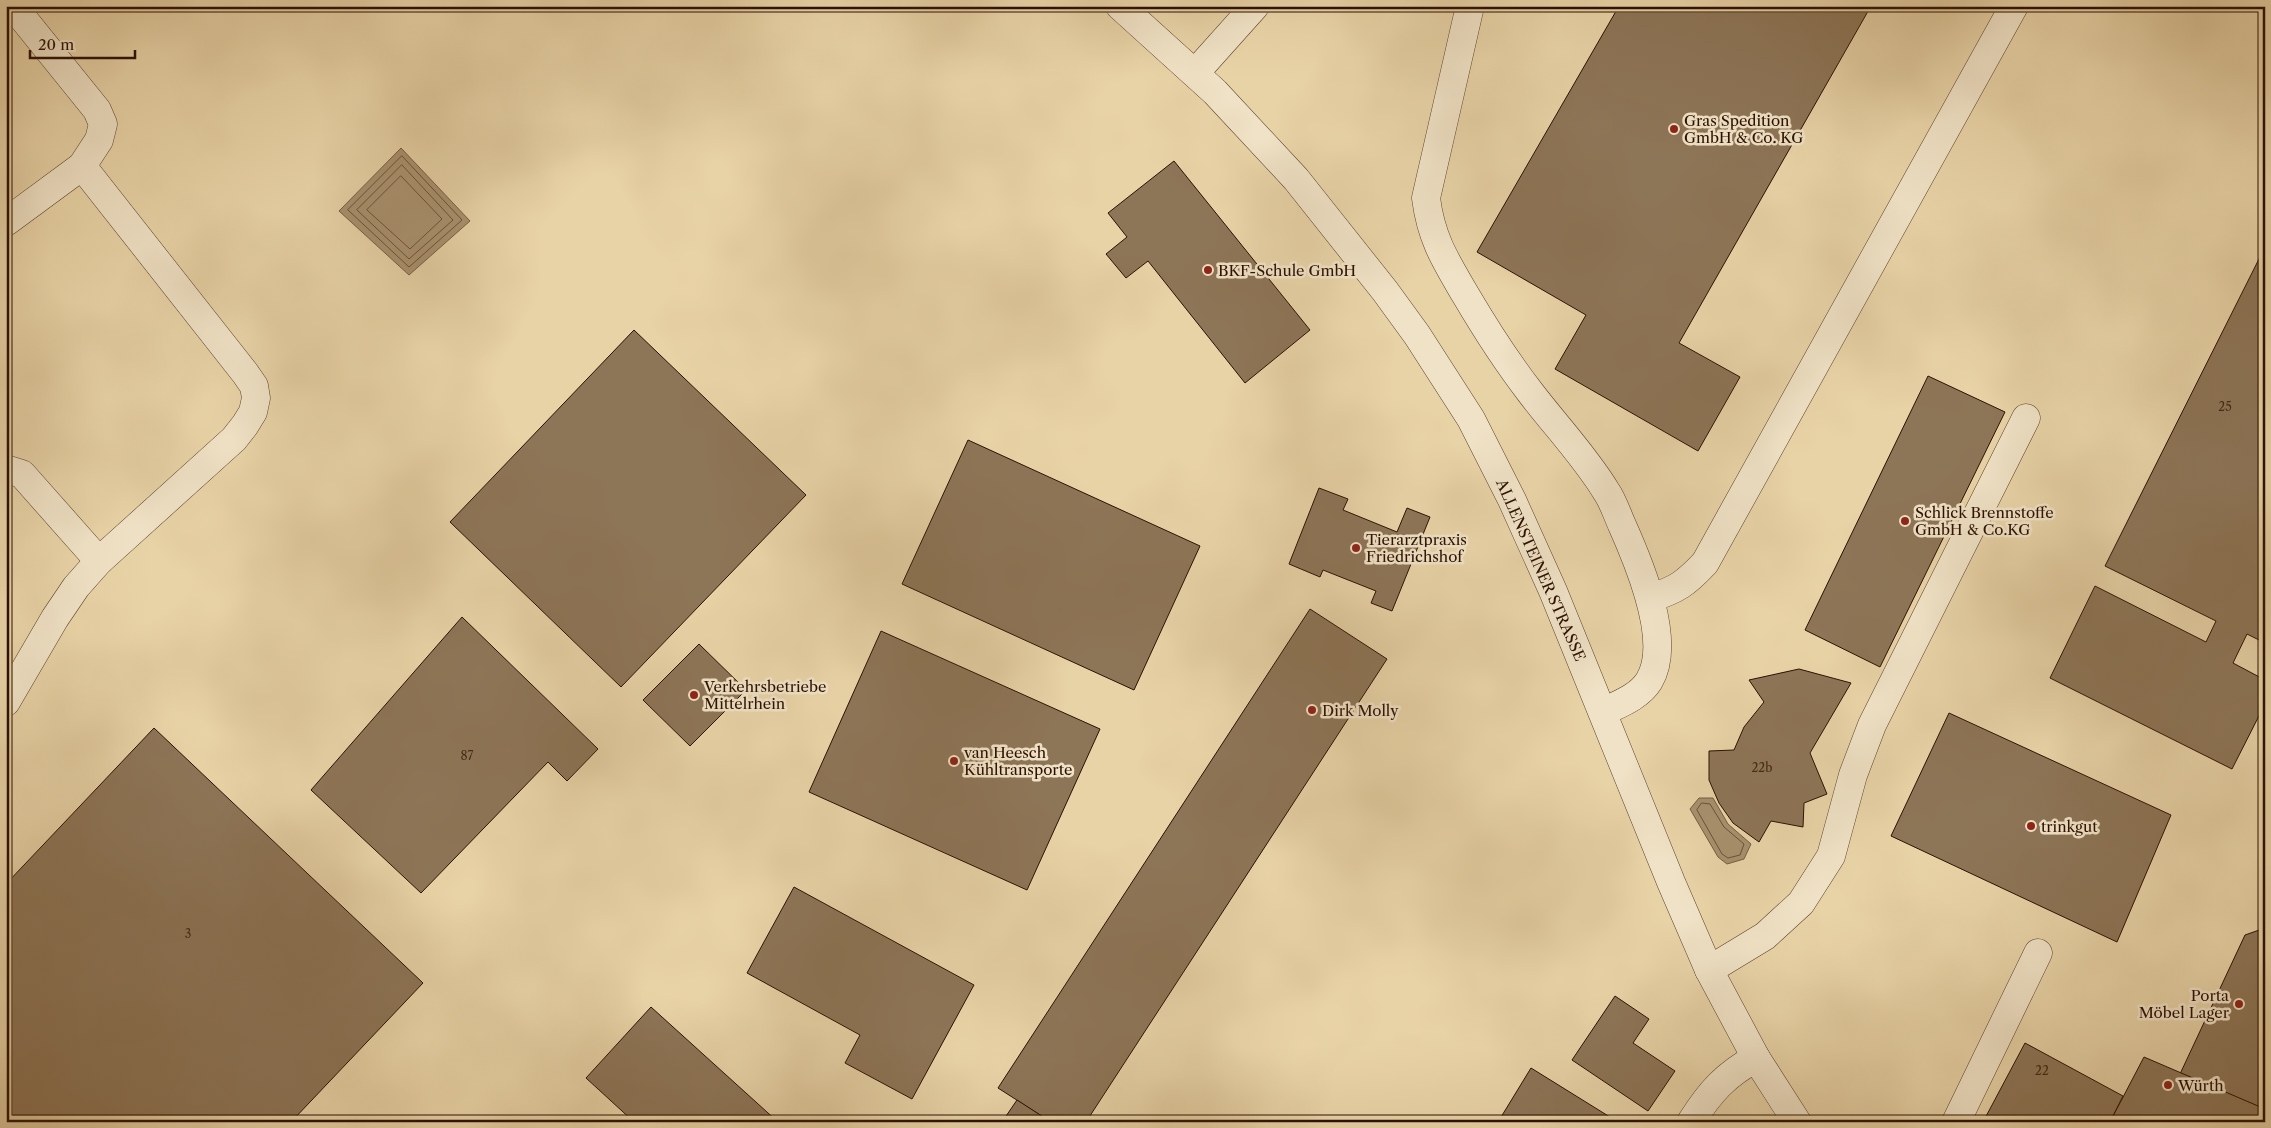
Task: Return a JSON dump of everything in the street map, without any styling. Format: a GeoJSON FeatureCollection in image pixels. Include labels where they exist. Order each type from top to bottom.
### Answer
{"type":"FeatureCollection","features":[{"type":"Feature","properties":{"kind":"street"},"geometry":{"type":"LineString","coordinates":[[6,222],[82,166],[99,140],[103,124],[98,110],[13,6]]}},
{"type":"Feature","properties":{"kind":"street","name":"ALLENSTEINER STRASSE"},"geometry":{"type":"LineString","coordinates":[[1120,6],[1196,73],[1251,128],[1309,194],[1385,291],[1442,373],[1471,419],[1512,500],[1603,712],[1671,882],[1709,970],[1756,1058],[1797,1122]]}},
{"type":"Feature","properties":{"kind":"street"},"geometry":{"type":"LineString","coordinates":[[1196,73],[1255,6]]}},
{"type":"Feature","properties":{"kind":"street"},"geometry":{"type":"LineString","coordinates":[[1470,6],[1426,198],[1429,221],[1439,250],[1495,345],[1592,468],[1608,493],[1636,557],[1650,598],[1656,634],[1656,664],[1649,681],[1633,697],[1603,712]]}},
{"type":"Feature","properties":{"kind":"street"},"geometry":{"type":"LineString","coordinates":[[1650,598],[1674,590],[1691,578],[1705,563],[2014,6]]}},
{"type":"Feature","properties":{"kind":"street"},"geometry":{"type":"LineString","coordinates":[[6,702],[36,654],[55,618],[76,588],[99,561],[234,439],[253,412],[256,398],[254,386],[246,373],[82,166]]}},
{"type":"Feature","properties":{"kind":"street"},"geometry":{"type":"LineString","coordinates":[[1709,970],[1765,936],[1801,903],[1831,856],[1852,776],[1872,725],[2026,418]]}},
{"type":"Feature","properties":{"kind":"street"},"geometry":{"type":"LineString","coordinates":[[6,469],[22,474],[99,561]]}},
{"type":"Feature","properties":{"kind":"street"},"geometry":{"type":"LineString","coordinates":[[1956,1122],[2038,953]]}},
{"type":"Feature","properties":{"kind":"street"},"geometry":{"type":"LineString","coordinates":[[1691,1122],[1715,1089],[1734,1070],[1756,1058]]}},
{"type":"Feature","properties":{"kind":"water"},"geometry":{"type":"Polygon","coordinates":[[[401,148],[470,221],[409,275],[339,211],[401,148]]]}},
{"type":"Feature","properties":{"kind":"water"},"geometry":{"type":"Polygon","coordinates":[[[1699,798],[1713,798],[1728,824],[1751,844],[1744,859],[1727,864],[1718,857],[1690,809],[1699,798]]]}},
{"type":"Feature","properties":{"kind":"building","name":"Gras Spedition GmbH & Co. KG"},"geometry":{"type":"Polygon","coordinates":[[[1619,6],[1871,6],[1679,343],[1740,377],[1698,451],[1555,369],[1586,315],[1477,252],[1619,6]]]}},
{"type":"Feature","properties":{"kind":"building","name":"BKF-Schule GmbH"},"geometry":{"type":"Polygon","coordinates":[[[1174,161],[1310,330],[1245,383],[1148,261],[1126,278],[1106,254],[1127,237],[1108,213],[1174,161]]]}},
{"type":"Feature","properties":{"kind":"building"},"geometry":{"type":"Polygon","coordinates":[[[2265,247],[2265,643],[2247,634],[2233,663],[2265,680],[2265,704],[2232,769],[2050,678],[2095,586],[2206,642],[2216,621],[2105,566],[2265,247]]]}},
{"type":"Feature","properties":{"kind":"building"},"geometry":{"type":"Polygon","coordinates":[[[634,330],[806,495],[621,687],[450,522],[634,330]]]}},
{"type":"Feature","properties":{"kind":"building","name":"Schlick Brennstoffe GmbH & Co.KG"},"geometry":{"type":"Polygon","coordinates":[[[1928,376],[2005,412],[1880,667],[1805,630],[1928,376]]]}},
{"type":"Feature","properties":{"kind":"building"},"geometry":{"type":"Polygon","coordinates":[[[968,440],[1200,546],[1134,690],[902,584],[968,440]]]}},
{"type":"Feature","properties":{"kind":"building","name":"Tierarztpraxis Friedrichshof"},"geometry":{"type":"Polygon","coordinates":[[[1319,488],[1348,499],[1343,510],[1397,532],[1407,508],[1430,517],[1392,611],[1371,603],[1376,591],[1323,570],[1320,577],[1289,564],[1319,488]]]}},
{"type":"Feature","properties":{"kind":"building"},"geometry":{"type":"Polygon","coordinates":[[[1310,609],[1387,659],[1086,1122],[1051,1122],[998,1088],[1310,609]]]}},
{"type":"Feature","properties":{"kind":"building"},"geometry":{"type":"Polygon","coordinates":[[[462,617],[598,749],[567,781],[548,762],[421,893],[311,790],[462,617]]]}},
{"type":"Feature","properties":{"kind":"building","name":"van Heesch Kühltransporte"},"geometry":{"type":"Polygon","coordinates":[[[881,631],[1100,729],[1027,890],[809,792],[881,631]]]}},
{"type":"Feature","properties":{"kind":"building","name":"Verkehrsbetriebe Mittelrhein"},"geometry":{"type":"Polygon","coordinates":[[[699,644],[746,690],[690,746],[643,700],[699,644]]]}},
{"type":"Feature","properties":{"kind":"building"},"geometry":{"type":"Polygon","coordinates":[[[1799,669],[1851,683],[1810,753],[1827,794],[1804,803],[1803,827],[1771,821],[1759,842],[1733,823],[1719,803],[1709,780],[1709,751],[1734,750],[1744,727],[1764,702],[1749,680],[1799,669]]]}},
{"type":"Feature","properties":{"kind":"building","name":"trinkgut"},"geometry":{"type":"Polygon","coordinates":[[[1949,713],[2171,815],[2117,942],[1891,836],[1949,713]]]}},
{"type":"Feature","properties":{"kind":"building"},"geometry":{"type":"Polygon","coordinates":[[[154,728],[423,983],[291,1122],[6,1122],[6,884],[154,728]]]}},
{"type":"Feature","properties":{"kind":"building"},"geometry":{"type":"Polygon","coordinates":[[[794,887],[974,985],[912,1099],[845,1063],[860,1035],[747,973],[794,887]]]}},
{"type":"Feature","properties":{"kind":"building","name":"Porta Möbel Lager"},"geometry":{"type":"Polygon","coordinates":[[[2265,928],[2265,1109],[2180,1074],[2245,935],[2265,928]]]}},
{"type":"Feature","properties":{"kind":"building"},"geometry":{"type":"Polygon","coordinates":[[[1615,996],[1649,1019],[1633,1043],[1675,1071],[1648,1111],[1572,1060],[1615,996]]]}},
{"type":"Feature","properties":{"kind":"building"},"geometry":{"type":"Polygon","coordinates":[[[651,1007],[778,1122],[634,1122],[586,1078],[651,1007]]]}},
{"type":"Feature","properties":{"kind":"building"},"geometry":{"type":"Polygon","coordinates":[[[2025,1043],[2123,1096],[2110,1122],[1983,1122],[2025,1043]]]}},
{"type":"Feature","properties":{"kind":"building","name":"Würth"},"geometry":{"type":"Polygon","coordinates":[[[2144,1057],[2265,1109],[2265,1122],[2110,1122],[2144,1057]]]}},
{"type":"Feature","properties":{"kind":"building"},"geometry":{"type":"Polygon","coordinates":[[[1531,1068],[1618,1122],[1498,1122],[1531,1068]]]}},
{"type":"Feature","properties":{"kind":"building"},"geometry":{"type":"Polygon","coordinates":[[[1017,1100],[1051,1122],[1002,1122],[1017,1100]]]}},
{"type":"Feature","properties":{"kind":"place","name":"Gras Spedition GmbH & Co. KG"},"geometry":{"type":"Point","coordinates":[1674,129]}},
{"type":"Feature","properties":{"kind":"place","name":"BKF-Schule GmbH"},"geometry":{"type":"Point","coordinates":[1208,270]}},
{"type":"Feature","properties":{"kind":"place","name":"Schlick Brennstoffe GmbH & Co.KG"},"geometry":{"type":"Point","coordinates":[1905,521]}},
{"type":"Feature","properties":{"kind":"place","name":"Tierarztpraxis Friedrichshof"},"geometry":{"type":"Point","coordinates":[1356,548]}},
{"type":"Feature","properties":{"kind":"place","name":"Verkehrsbetriebe Mittelrhein"},"geometry":{"type":"Point","coordinates":[694,695]}},
{"type":"Feature","properties":{"kind":"place","name":"Dirk Molly"},"geometry":{"type":"Point","coordinates":[1312,710]}},
{"type":"Feature","properties":{"kind":"place","name":"van Heesch Kühltransporte"},"geometry":{"type":"Point","coordinates":[954,761]}},
{"type":"Feature","properties":{"kind":"place","name":"trinkgut"},"geometry":{"type":"Point","coordinates":[2031,826]}},
{"type":"Feature","properties":{"kind":"place","name":"Porta Möbel Lager"},"geometry":{"type":"Point","coordinates":[2239,1004]}},
{"type":"Feature","properties":{"kind":"place","name":"Würth"},"geometry":{"type":"Point","coordinates":[2168,1085]}}]}
